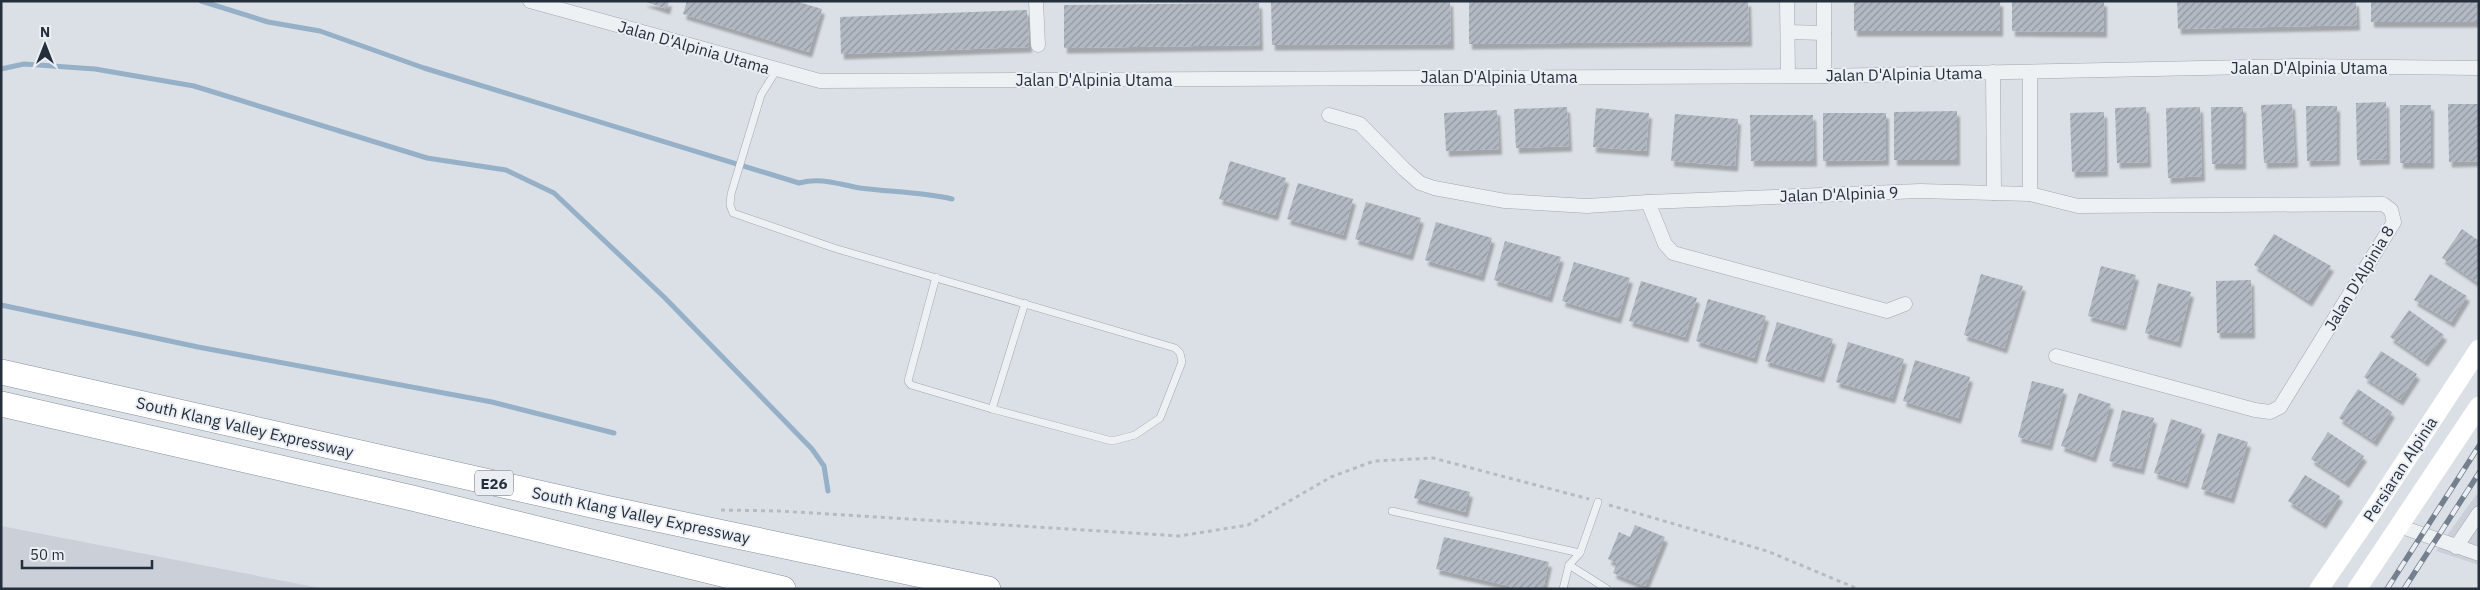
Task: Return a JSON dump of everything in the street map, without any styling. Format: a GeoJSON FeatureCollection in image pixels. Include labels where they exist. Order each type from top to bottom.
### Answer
{"type":"FeatureCollection","features":[{"type":"Feature","properties":{"kind":"highway","name":"South Klang Valley Expressway"},"geometry":{"type":"LineString","coordinates":[[1,372],[605,508],[988,589]]}},
{"type":"Feature","properties":{"kind":"highway","name":"South Klang Valley Expressway"},"geometry":{"type":"LineString","coordinates":[[1,404],[412,498],[783,589]]}},
{"type":"Feature","properties":{"kind":"main road","name":"Persiaran Alpinia"},"geometry":{"type":"LineString","coordinates":[[2318,589],[2372,512],[2479,349]]}},
{"type":"Feature","properties":{"kind":"main road","name":"Persiaran Alpinia"},"geometry":{"type":"LineString","coordinates":[[2357,589],[2479,406]]}},
{"type":"Feature","properties":{"kind":"street","name":"Jalan D'Alpinia Utama"},"geometry":{"type":"LineString","coordinates":[[530,1],[820,81],[1824,76],[2296,66],[2479,68]]}},
{"type":"Feature","properties":{"kind":"street"},"geometry":{"type":"LineString","coordinates":[[1036,1],[1038,45]]}},
{"type":"Feature","properties":{"kind":"street"},"geometry":{"type":"LineString","coordinates":[[1787,1],[1788,75]]}},
{"type":"Feature","properties":{"kind":"street"},"geometry":{"type":"LineString","coordinates":[[1824,1],[1824,76]]}},
{"type":"Feature","properties":{"kind":"street"},"geometry":{"type":"LineString","coordinates":[[1788,32],[1824,32]]}},
{"type":"Feature","properties":{"kind":"street"},"geometry":{"type":"LineString","coordinates":[[1993,72],[1994,193]]}},
{"type":"Feature","properties":{"kind":"street"},"geometry":{"type":"LineString","coordinates":[[2030,72],[2030,194]]}},
{"type":"Feature","properties":{"kind":"street","name":"Jalan D'Alpinia 9"},"geometry":{"type":"LineString","coordinates":[[1329,114],[1360,124],[1404,170],[1420,183],[1434,188],[1505,200],[1587,206],[1920,191],[2030,194]]}},
{"type":"Feature","properties":{"kind":"street","name":"Jalan D'Alpinia 8"},"geometry":{"type":"LineString","coordinates":[[2030,194],[2078,206],[2383,204],[2391,210],[2394,222],[2280,407],[2270,412],[2255,410],[2056,356]]}},
{"type":"Feature","properties":{"kind":"street"},"geometry":{"type":"LineString","coordinates":[[1648,202],[1664,244],[1673,253],[1887,311],[1905,304]]}},
{"type":"Feature","properties":{"kind":"street"},"geometry":{"type":"LineString","coordinates":[[2456,547],[2479,513]]}},
{"type":"Feature","properties":{"kind":"street"},"geometry":{"type":"LineString","coordinates":[[2399,526],[2479,554]]}},
{"type":"Feature","properties":{"kind":"lane"},"geometry":{"type":"LineString","coordinates":[[776,70],[761,95],[731,194],[730,205],[733,213],[834,248],[936,277],[1025,303],[1175,348],[1180,353],[1182,362],[1160,418],[1135,435],[1112,441],[911,385],[908,381],[936,277]]}},
{"type":"Feature","properties":{"kind":"lane"},"geometry":{"type":"LineString","coordinates":[[992,409],[1025,303]]}},
{"type":"Feature","properties":{"kind":"lane"},"geometry":{"type":"LineString","coordinates":[[1563,589],[1569,565],[1580,553],[1598,502]]}},
{"type":"Feature","properties":{"kind":"lane"},"geometry":{"type":"LineString","coordinates":[[1392,511],[1580,553]]}},
{"type":"Feature","properties":{"kind":"lane"},"geometry":{"type":"LineString","coordinates":[[1569,565],[1607,589]]}},
{"type":"Feature","properties":{"kind":"path"},"geometry":{"type":"LineString","coordinates":[[711,510],[779,511],[1179,536],[1248,525],[1330,477],[1374,460],[1433,458],[1598,502],[1767,552],[1858,589]]}},
{"type":"Feature","properties":{"kind":"shaded area"},"geometry":{"type":"Polygon","coordinates":[[[2479,491],[2479,565],[2436,551],[2479,491]]]}},
{"type":"Feature","properties":{"kind":"shaded area"},"geometry":{"type":"Polygon","coordinates":[[[1,526],[325,589],[1,589],[1,526]]]}},
{"type":"Feature","properties":{"kind":"building"},"geometry":{"type":"Polygon","coordinates":[[[643,1],[669,1],[667,9],[643,1]]]}},
{"type":"Feature","properties":{"kind":"building"},"geometry":{"type":"Polygon","coordinates":[[[687,1],[795,1],[822,9],[809,52],[683,14],[687,1]]]}},
{"type":"Feature","properties":{"kind":"building"},"geometry":{"type":"Polygon","coordinates":[[[1271,1],[1450,1],[1451,44],[1272,45],[1271,1]]]}},
{"type":"Feature","properties":{"kind":"building"},"geometry":{"type":"Polygon","coordinates":[[[1469,1],[1748,1],[1749,41],[1469,44],[1469,1]]]}},
{"type":"Feature","properties":{"kind":"building"},"geometry":{"type":"Polygon","coordinates":[[[1854,1],[2000,1],[2000,31],[1854,31],[1854,1]]]}},
{"type":"Feature","properties":{"kind":"building"},"geometry":{"type":"Polygon","coordinates":[[[2012,1],[2104,1],[2104,32],[2012,31],[2012,1]]]}},
{"type":"Feature","properties":{"kind":"building"},"geometry":{"type":"Polygon","coordinates":[[[2177,1],[2356,1],[2357,25],[2178,29],[2177,1]]]}},
{"type":"Feature","properties":{"kind":"building"},"geometry":{"type":"Polygon","coordinates":[[[2371,1],[2479,1],[2479,22],[2371,22],[2371,1]]]}},
{"type":"Feature","properties":{"kind":"building"},"geometry":{"type":"Polygon","coordinates":[[[1259,3],[1260,45],[1064,48],[1064,5],[1259,3]]]}},
{"type":"Feature","properties":{"kind":"building"},"geometry":{"type":"Polygon","coordinates":[[[1027,10],[1029,47],[841,54],[840,17],[1027,10]]]}},
{"type":"Feature","properties":{"kind":"building"},"geometry":{"type":"Polygon","coordinates":[[[2386,102],[2387,159],[2357,160],[2356,103],[2386,102]]]}},
{"type":"Feature","properties":{"kind":"building"},"geometry":{"type":"Polygon","coordinates":[[[2292,104],[2295,162],[2264,163],[2261,105],[2292,104]]]}},
{"type":"Feature","properties":{"kind":"building"},"geometry":{"type":"Polygon","coordinates":[[[2448,104],[2479,104],[2479,161],[2449,162],[2448,104]]]}},
{"type":"Feature","properties":{"kind":"building"},"geometry":{"type":"Polygon","coordinates":[[[2400,105],[2431,105],[2431,163],[2400,163],[2400,105]]]}},
{"type":"Feature","properties":{"kind":"building"},"geometry":{"type":"Polygon","coordinates":[[[2306,106],[2337,106],[2337,160],[2307,161],[2306,106]]]}},
{"type":"Feature","properties":{"kind":"building"},"geometry":{"type":"Polygon","coordinates":[[[1567,107],[1569,146],[1516,148],[1514,109],[1567,107]]]}},
{"type":"Feature","properties":{"kind":"building"},"geometry":{"type":"Polygon","coordinates":[[[2146,107],[2148,162],[2117,163],[2115,108],[2146,107]]]}},
{"type":"Feature","properties":{"kind":"building"},"geometry":{"type":"Polygon","coordinates":[[[2200,107],[2202,176],[2168,178],[2166,108],[2200,107]]]}},
{"type":"Feature","properties":{"kind":"building"},"geometry":{"type":"Polygon","coordinates":[[[2211,107],[2243,107],[2243,164],[2212,164],[2211,107]]]}},
{"type":"Feature","properties":{"kind":"building"},"geometry":{"type":"Polygon","coordinates":[[[1596,108],[1649,113],[1646,151],[1593,147],[1596,108]]]}},
{"type":"Feature","properties":{"kind":"building"},"geometry":{"type":"Polygon","coordinates":[[[1497,110],[1499,149],[1446,151],[1444,113],[1497,110]]]}},
{"type":"Feature","properties":{"kind":"building"},"geometry":{"type":"Polygon","coordinates":[[[1957,111],[1957,160],[1894,160],[1894,112],[1957,111]]]}},
{"type":"Feature","properties":{"kind":"building"},"geometry":{"type":"Polygon","coordinates":[[[2104,112],[2105,171],[2072,172],[2070,113],[2104,112]]]}},
{"type":"Feature","properties":{"kind":"building"},"geometry":{"type":"Polygon","coordinates":[[[1823,113],[1886,113],[1886,160],[1823,161],[1823,113]]]}},
{"type":"Feature","properties":{"kind":"building"},"geometry":{"type":"Polygon","coordinates":[[[1675,114],[1738,119],[1735,166],[1671,161],[1675,114]]]}},
{"type":"Feature","properties":{"kind":"building"},"geometry":{"type":"Polygon","coordinates":[[[1750,115],[1813,115],[1814,161],[1751,161],[1750,115]]]}},
{"type":"Feature","properties":{"kind":"building"},"geometry":{"type":"Polygon","coordinates":[[[1230,161],[1286,178],[1275,215],[1219,199],[1230,161]]]}},
{"type":"Feature","properties":{"kind":"building"},"geometry":{"type":"Polygon","coordinates":[[[1298,183],[1353,199],[1343,235],[1287,219],[1298,183]]]}},
{"type":"Feature","properties":{"kind":"building"},"geometry":{"type":"Polygon","coordinates":[[[1366,202],[1421,218],[1410,255],[1355,239],[1366,202]]]}},
{"type":"Feature","properties":{"kind":"building"},"geometry":{"type":"Polygon","coordinates":[[[1436,222],[1492,238],[1481,276],[1425,260],[1436,222]]]}},
{"type":"Feature","properties":{"kind":"building"},"geometry":{"type":"Polygon","coordinates":[[[2462,229],[2479,241],[2478,283],[2442,258],[2462,229]]]}},
{"type":"Feature","properties":{"kind":"building"},"geometry":{"type":"Polygon","coordinates":[[[2274,234],[2331,266],[2309,301],[2254,265],[2274,234]]]}},
{"type":"Feature","properties":{"kind":"building"},"geometry":{"type":"Polygon","coordinates":[[[1505,241],[1561,257],[1549,297],[1494,280],[1505,241]]]}},
{"type":"Feature","properties":{"kind":"building"},"geometry":{"type":"Polygon","coordinates":[[[1574,262],[1630,278],[1618,318],[1562,301],[1574,262]]]}},
{"type":"Feature","properties":{"kind":"building"},"geometry":{"type":"Polygon","coordinates":[[[2101,266],[2136,275],[2123,325],[2088,316],[2101,266]]]}},
{"type":"Feature","properties":{"kind":"building"},"geometry":{"type":"Polygon","coordinates":[[[1981,274],[2023,286],[2004,348],[1964,335],[1981,274]]]}},
{"type":"Feature","properties":{"kind":"building"},"geometry":{"type":"Polygon","coordinates":[[[2430,274],[2467,296],[2451,322],[2414,300],[2430,274]]]}},
{"type":"Feature","properties":{"kind":"building"},"geometry":{"type":"Polygon","coordinates":[[[2251,280],[2252,333],[2217,333],[2216,281],[2251,280]]]}},
{"type":"Feature","properties":{"kind":"building"},"geometry":{"type":"Polygon","coordinates":[[[1641,281],[1697,298],[1685,337],[1629,321],[1641,281]]]}},
{"type":"Feature","properties":{"kind":"building"},"geometry":{"type":"Polygon","coordinates":[[[2158,283],[2191,292],[2178,342],[2145,333],[2158,283]]]}},
{"type":"Feature","properties":{"kind":"building"},"geometry":{"type":"Polygon","coordinates":[[[1708,299],[1766,316],[1754,358],[1696,341],[1708,299]]]}},
{"type":"Feature","properties":{"kind":"building"},"geometry":{"type":"Polygon","coordinates":[[[2409,310],[2444,335],[2425,361],[2390,337],[2409,310]]]}},
{"type":"Feature","properties":{"kind":"building"},"geometry":{"type":"Polygon","coordinates":[[[1777,322],[1833,339],[1821,377],[1765,361],[1777,322]]]}},
{"type":"Feature","properties":{"kind":"building"},"geometry":{"type":"Polygon","coordinates":[[[1848,342],[1904,359],[1892,398],[1836,382],[1848,342]]]}},
{"type":"Feature","properties":{"kind":"building"},"geometry":{"type":"Polygon","coordinates":[[[2381,351],[2417,374],[2400,400],[2364,377],[2381,351]]]}},
{"type":"Feature","properties":{"kind":"building"},"geometry":{"type":"Polygon","coordinates":[[[1915,360],[1970,377],[1958,418],[1903,401],[1915,360]]]}},
{"type":"Feature","properties":{"kind":"building"},"geometry":{"type":"Polygon","coordinates":[[[2032,381],[2064,389],[2049,445],[2018,437],[2032,381]]]}},
{"type":"Feature","properties":{"kind":"building"},"geometry":{"type":"Polygon","coordinates":[[[2358,389],[2392,412],[2374,441],[2339,418],[2358,389]]]}},
{"type":"Feature","properties":{"kind":"building"},"geometry":{"type":"Polygon","coordinates":[[[2079,393],[2111,404],[2093,457],[2061,446],[2079,393]]]}},
{"type":"Feature","properties":{"kind":"building"},"geometry":{"type":"Polygon","coordinates":[[[2122,410],[2154,418],[2141,469],[2109,461],[2122,410]]]}},
{"type":"Feature","properties":{"kind":"building"},"geometry":{"type":"Polygon","coordinates":[[[2171,419],[2202,429],[2185,483],[2154,473],[2171,419]]]}},
{"type":"Feature","properties":{"kind":"building"},"geometry":{"type":"Polygon","coordinates":[[[2328,432],[2364,456],[2346,482],[2311,459],[2328,432]]]}},
{"type":"Feature","properties":{"kind":"building"},"geometry":{"type":"Polygon","coordinates":[[[2218,433],[2248,442],[2231,498],[2201,489],[2218,433]]]}},
{"type":"Feature","properties":{"kind":"building"},"geometry":{"type":"Polygon","coordinates":[[[2305,475],[2340,496],[2323,523],[2288,501],[2305,475]]]}},
{"type":"Feature","properties":{"kind":"building"},"geometry":{"type":"Polygon","coordinates":[[[1420,479],[1470,492],[1465,512],[1414,498],[1420,479]]]}},
{"type":"Feature","properties":{"kind":"building"},"geometry":{"type":"Polygon","coordinates":[[[1635,525],[1665,537],[1645,586],[1613,573],[1617,563],[1608,559],[1619,532],[1630,537],[1635,525]]]}},
{"type":"Feature","properties":{"kind":"building"},"geometry":{"type":"Polygon","coordinates":[[[1444,537],[1549,562],[1543,589],[1509,589],[1510,586],[1436,569],[1444,537]]]}},
{"type":"Feature","properties":{"kind":"waterway"},"geometry":{"type":"LineString","coordinates":[[201,1],[268,22],[320,31],[424,68],[799,183],[822,181],[860,188],[917,193],[952,199]]}},
{"type":"Feature","properties":{"kind":"waterway"},"geometry":{"type":"LineString","coordinates":[[1,69],[24,64],[95,69],[194,86],[427,158],[506,170],[554,193],[664,297],[812,449],[824,466],[828,491]]}},
{"type":"Feature","properties":{"kind":"waterway"},"geometry":{"type":"LineString","coordinates":[[1,305],[198,347],[492,402],[614,433]]}},
{"type":"Feature","properties":{"kind":"railway"},"geometry":{"type":"LineString","coordinates":[[2387,589],[2479,446]]}},
{"type":"Feature","properties":{"kind":"railway"},"geometry":{"type":"LineString","coordinates":[[2404,589],[2479,473]]}}]}
